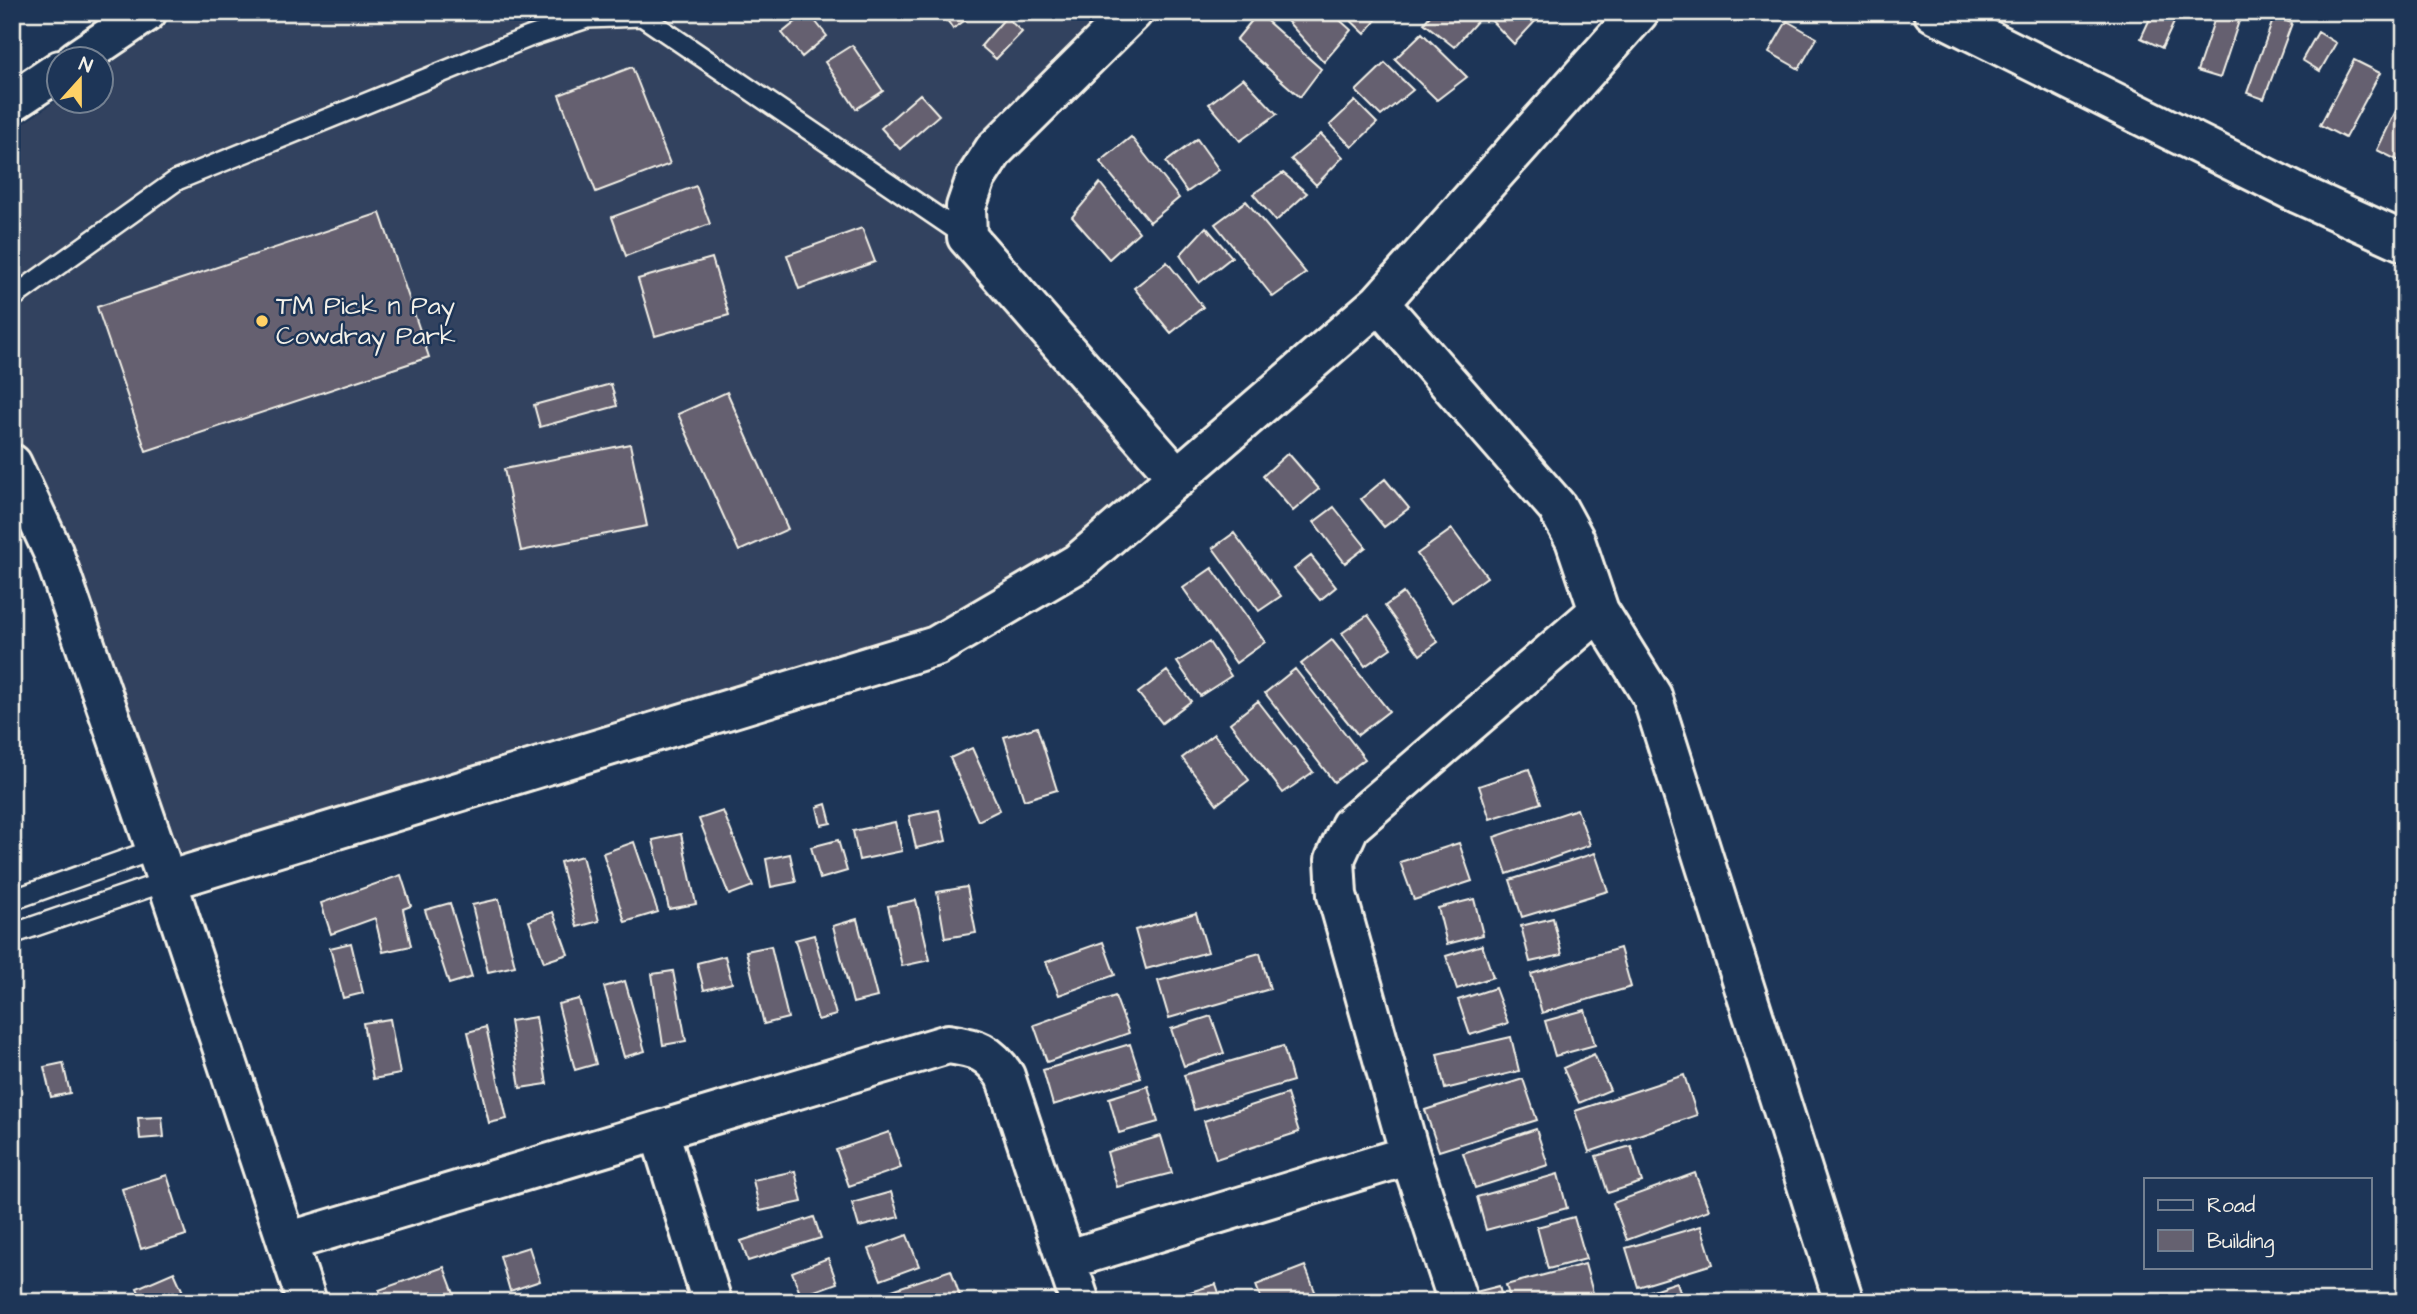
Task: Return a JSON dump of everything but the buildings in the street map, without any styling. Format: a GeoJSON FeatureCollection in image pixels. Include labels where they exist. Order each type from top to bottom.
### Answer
{"type":"FeatureCollection","features":[{"type":"Feature","properties":{"kind":"street"},"geometry":{"type":"LineString","coordinates":[[1133,12],[994,150],[976,177],[966,208],[967,237],[1178,478]]}},
{"type":"Feature","properties":{"kind":"street"},"geometry":{"type":"LineString","coordinates":[[162,865],[936,646],[1078,563],[1378,303],[1639,12]]}},
{"type":"Feature","properties":{"kind":"street"},"geometry":{"type":"LineString","coordinates":[[1933,12],[2300,194],[2405,242]]}},
{"type":"Feature","properties":{"kind":"street"},"geometry":{"type":"LineString","coordinates":[[96,46],[141,14]]}},
{"type":"Feature","properties":{"kind":"street"},"geometry":{"type":"LineString","coordinates":[[12,102],[46,80]]}},
{"type":"Feature","properties":{"kind":"street"},"geometry":{"type":"LineString","coordinates":[[1378,303],[1557,506],[1575,540],[1599,611],[1652,696],[1844,1302]]}},
{"type":"Feature","properties":{"kind":"street"},"geometry":{"type":"LineString","coordinates":[[12,464],[53,552],[162,865],[307,1302]]}},
{"type":"Feature","properties":{"kind":"street"},"geometry":{"type":"LineString","coordinates":[[1458,1302],[1410,1155],[1337,895],[1335,859],[1350,826],[1599,611]]}},
{"type":"Feature","properties":{"kind":"street"},"geometry":{"type":"LineString","coordinates":[[287,1242],[948,1044],[974,1048],[994,1059],[1005,1076],[1080,1302]]}},
{"type":"Feature","properties":{"kind":"street"},"geometry":{"type":"LineString","coordinates":[[659,1131],[712,1302]]}},
{"type":"Feature","properties":{"kind":"street"},"geometry":{"type":"LineString","coordinates":[[1066,1260],[1410,1155]]}},
{"type":"Feature","properties":{"kind":"lane"},"geometry":{"type":"LineString","coordinates":[[12,298],[177,180],[528,37],[587,18],[642,16],[967,237]]}},
{"type":"Feature","properties":{"kind":"lane"},"geometry":{"type":"LineString","coordinates":[[12,900],[162,865]]}},
{"type":"Feature","properties":{"kind":"lane"},"geometry":{"type":"LineString","coordinates":[[12,934],[162,865]]}},
{"type":"Feature","properties":{"kind":"shaded area"},"geometry":{"type":"Polygon","coordinates":[[[185,12],[1107,12],[948,205],[951,248],[1162,481],[1068,556],[927,637],[174,863],[36,472],[12,425],[12,131],[46,108],[46,116],[116,116],[116,60],[185,12]]]}},
{"type":"Feature","properties":{"kind":"place","name":"TM Pick n Pay Cowdray Park"},"geometry":{"type":"Point","coordinates":[262,321]}}]}
